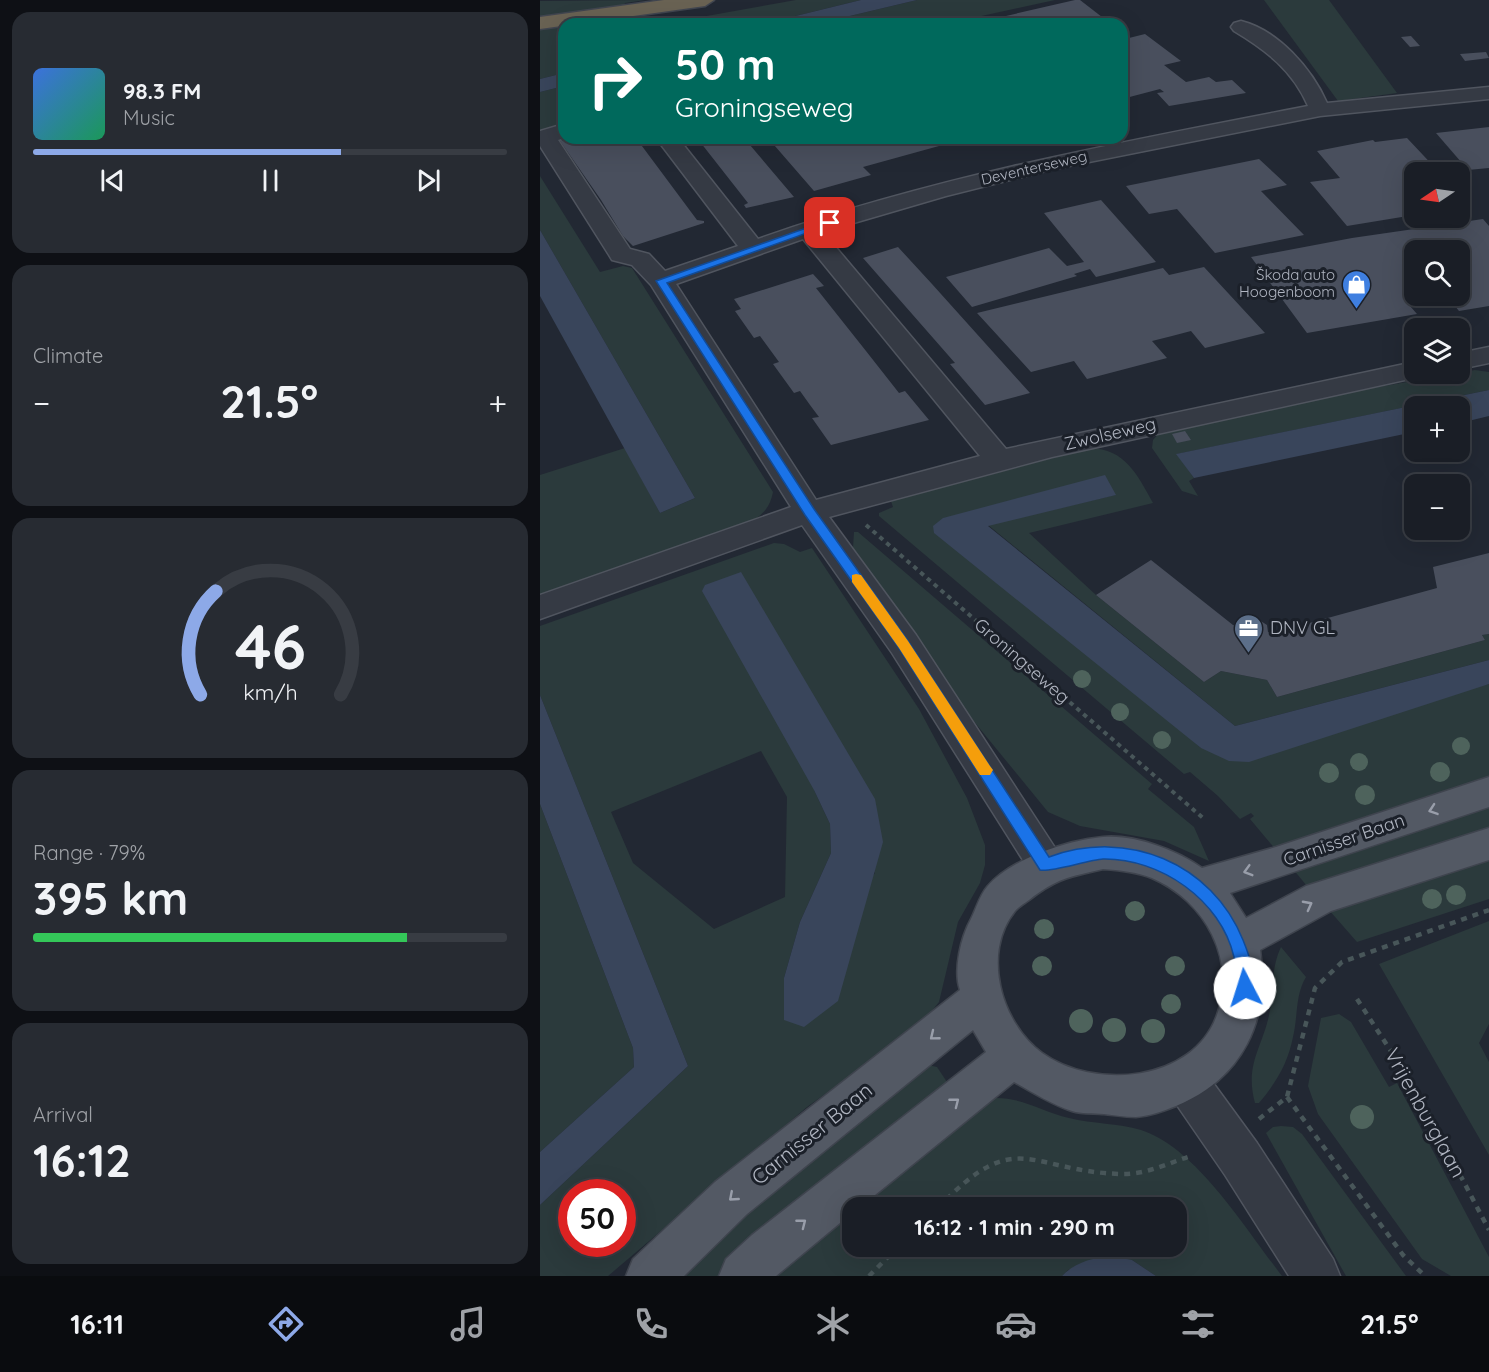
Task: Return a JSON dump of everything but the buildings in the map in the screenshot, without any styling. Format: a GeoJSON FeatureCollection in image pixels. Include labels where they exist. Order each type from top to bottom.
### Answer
{"type":"FeatureCollection","features":[{"type":"Feature","properties":{"kind":"highway"},"geometry":{"type":"LineString","coordinates":[[570,18],[705,0]]}},
{"type":"Feature","properties":{"kind":"highway"},"geometry":{"type":"LineString","coordinates":[[540,22],[558,20]]}},
{"type":"Feature","properties":{"kind":"main road","name":"Carnisser Baan"},"geometry":{"type":"LineString","coordinates":[[1197,886],[1276,863],[1489,792]]}},
{"type":"Feature","properties":{"kind":"main road"},"geometry":{"type":"LineString","coordinates":[[1238,942],[1320,898],[1489,844]]}},
{"type":"Feature","properties":{"kind":"main road"},"geometry":{"type":"LineString","coordinates":[[1084,854],[1124,854],[1162,865],[1197,886],[1214,902],[1238,942],[1245,988],[1238,1019],[1223,1047],[1212,1060],[1185,1080],[1161,1090],[1136,1096],[1109,1097],[1083,1093],[1057,1085],[1034,1072],[1014,1056],[987,1019],[980,999],[977,964],[983,930],[1008,891],[1025,877],[1046,865],[1084,854]]}},
{"type":"Feature","properties":{"kind":"main road","name":"Carnisser Baan"},"geometry":{"type":"LineString","coordinates":[[650,1276],[731,1198],[980,999]]}},
{"type":"Feature","properties":{"kind":"main road"},"geometry":{"type":"LineString","coordinates":[[743,1276],[768,1251],[1014,1056]]}},
{"type":"Feature","properties":{"kind":"street"},"geometry":{"type":"LineString","coordinates":[[1241,27],[1264,40],[1287,59],[1311,86],[1320,111]]}},
{"type":"Feature","properties":{"kind":"street","name":"Deventerseweg"},"geometry":{"type":"LineString","coordinates":[[661,281],[808,229],[938,190],[1054,162],[1320,111],[1489,93]]}},
{"type":"Feature","properties":{"kind":"street"},"geometry":{"type":"LineString","coordinates":[[558,133],[545,137],[621,255],[640,259],[661,281],[825,508],[904,644],[1046,865]]}},
{"type":"Feature","properties":{"kind":"street"},"geometry":{"type":"LineString","coordinates":[[672,144],[753,249]]}},
{"type":"Feature","properties":{"kind":"street"},"geometry":{"type":"LineString","coordinates":[[808,229],[999,460]]}},
{"type":"Feature","properties":{"kind":"street"},"geometry":{"type":"LineString","coordinates":[[1470,359],[1489,355]]}},
{"type":"Feature","properties":{"kind":"street","name":"Zwolseweg"},"geometry":{"type":"LineString","coordinates":[[540,607],[825,508],[999,460],[1126,429],[1404,372]]}},
{"type":"Feature","properties":{"kind":"street"},"geometry":{"type":"LineString","coordinates":[[1185,1080],[1240,1159],[1316,1276]]}},
{"type":"Feature","properties":{"kind":"path","name":"Groningseweg"},"geometry":{"type":"LineString","coordinates":[[825,508],[1203,818]]}},
{"type":"Feature","properties":{"kind":"path","name":"Vrijenburglaan"},"geometry":{"type":"LineString","coordinates":[[1357,999],[1413,1085],[1489,1230]]}},
{"type":"Feature","properties":{"kind":"path"},"geometry":{"type":"LineString","coordinates":[[1287,1097],[1403,1255],[1425,1276]]}},
{"type":"Feature","properties":{"kind":"path"},"geometry":{"type":"LineString","coordinates":[[869,1276],[888,1257]]}},
{"type":"Feature","properties":{"kind":"shaded area"},"geometry":{"type":"Polygon","coordinates":[[[645,0],[625,3],[618,18],[558,18],[558,74],[540,79],[540,1],[645,0]]]}},
{"type":"Feature","properties":{"kind":"shaded area"},"geometry":{"type":"Polygon","coordinates":[[[796,0],[861,0],[788,18],[696,18],[796,0]]]}},
{"type":"Feature","properties":{"kind":"shaded area"},"geometry":{"type":"Polygon","coordinates":[[[917,0],[1055,0],[972,18],[841,18],[917,0]]]}},
{"type":"Feature","properties":{"kind":"shaded area"},"geometry":{"type":"Polygon","coordinates":[[[1264,0],[1329,0],[1397,93],[1338,101],[1264,0]]]}},
{"type":"Feature","properties":{"kind":"shaded area"},"geometry":{"type":"Polygon","coordinates":[[[558,88],[558,130],[540,135],[540,92],[558,88]]]}},
{"type":"Feature","properties":{"kind":"shaded area"},"geometry":{"type":"Polygon","coordinates":[[[540,176],[600,272],[623,266],[632,268],[773,492],[765,511],[747,524],[540,595],[540,475],[625,448],[660,513],[695,498],[540,230],[540,176]]]}},
{"type":"Feature","properties":{"kind":"shaded area"},"geometry":{"type":"Polygon","coordinates":[[[1470,371],[1489,372],[1489,390],[1460,396],[1404,396],[1404,407],[1177,454],[1194,478],[1189,481],[1198,496],[1182,491],[1152,448],[1153,440],[1159,433],[1316,398],[1404,383],[1470,384],[1470,371]]]}},
{"type":"Feature","properties":{"kind":"shaded area"},"geometry":{"type":"Polygon","coordinates":[[[1090,448],[1102,449],[1121,458],[1135,473],[1153,503],[1029,533],[1096,595],[1204,682],[1221,671],[1267,680],[1277,697],[1485,640],[1482,635],[1489,634],[1489,660],[1235,726],[988,525],[1115,495],[944,518],[1201,748],[1489,684],[1489,780],[1276,850],[1250,819],[1254,816],[1251,813],[1240,819],[1190,772],[1184,774],[879,516],[879,513],[893,507],[891,501],[1090,448]]]}},
{"type":"Feature","properties":{"kind":"shaded area"},"geometry":{"type":"Polygon","coordinates":[[[854,532],[858,532],[1152,784],[1148,789],[1194,827],[1209,861],[1164,841],[1080,826],[1048,812],[954,697],[853,548],[854,532]]]}},
{"type":"Feature","properties":{"kind":"shaded area"},"geometry":{"type":"Polygon","coordinates":[[[774,543],[784,544],[800,552],[812,548],[919,709],[967,798],[985,845],[985,865],[980,883],[958,922],[939,1002],[920,1026],[807,1107],[636,1252],[636,1179],[568,1179],[688,1066],[540,695],[540,626],[774,543]],[[761,751],[611,812],[633,863],[714,929],[785,897],[787,797],[761,751]],[[814,790],[830,824],[831,853],[800,922],[784,978],[875,873],[814,790]]]}},
{"type":"Feature","properties":{"kind":"shaded area"},"geometry":{"type":"Polygon","coordinates":[[[540,804],[633,1048],[634,1067],[540,1152],[540,804]]]}},
{"type":"Feature","properties":{"kind":"shaded area"},"geometry":{"type":"Polygon","coordinates":[[[1489,806],[1489,833],[1311,891],[1293,869],[1489,806]]]}},
{"type":"Feature","properties":{"kind":"shaded area"},"geometry":{"type":"Polygon","coordinates":[[[1489,860],[1489,899],[1357,942],[1329,910],[1489,860]]]}},
{"type":"Feature","properties":{"kind":"shaded area"},"geometry":{"type":"Polygon","coordinates":[[[1489,921],[1489,1024],[1479,1043],[1489,1062],[1489,1155],[1379,964],[1489,921]]]}},
{"type":"Feature","properties":{"kind":"shaded area"},"geometry":{"type":"Polygon","coordinates":[[[1281,947],[1306,977],[1298,999],[1295,1029],[1285,1064],[1259,1103],[1255,1103],[1252,1089],[1253,1065],[1267,1023],[1274,970],[1281,947]]]}},
{"type":"Feature","properties":{"kind":"shaded area"},"geometry":{"type":"Polygon","coordinates":[[[1339,1014],[1351,1022],[1389,1087],[1397,1083],[1489,1257],[1489,1276],[1451,1276],[1422,1259],[1318,1114],[1308,1086],[1321,1018],[1339,1014]]]}},
{"type":"Feature","properties":{"kind":"shaded area"},"geometry":{"type":"Polygon","coordinates":[[[928,1065],[937,1067],[947,1082],[949,1092],[721,1276],[664,1276],[928,1065]]]}},
{"type":"Feature","properties":{"kind":"shaded area"},"geometry":{"type":"Polygon","coordinates":[[[996,1098],[1016,1100],[1069,1118],[1141,1130],[1162,1140],[1182,1154],[1201,1172],[1236,1214],[1282,1276],[1156,1276],[1132,1260],[1068,1270],[1062,1276],[761,1276],[842,1212],[842,1257],[1187,1257],[1187,1197],[861,1197],[979,1103],[996,1098]]]}},
{"type":"Feature","properties":{"kind":"shaded area"},"geometry":{"type":"Polygon","coordinates":[[[1273,1127],[1293,1127],[1302,1134],[1406,1276],[1346,1276],[1266,1133],[1273,1127]]]}},
{"type":"Feature","properties":{"kind":"shaded area"},"geometry":{"type":"Polygon","coordinates":[[[558,1188],[558,1257],[630,1257],[608,1276],[540,1276],[540,1205],[558,1188]]]}},
{"type":"Feature","properties":{"kind":"water"},"geometry":{"type":"Polygon","coordinates":[[[861,0],[917,0],[841,18],[788,18],[861,0]]]}},
{"type":"Feature","properties":{"kind":"water"},"geometry":{"type":"Polygon","coordinates":[[[558,74],[558,88],[540,92],[540,79],[558,74]]]}},
{"type":"Feature","properties":{"kind":"water"},"geometry":{"type":"Polygon","coordinates":[[[540,230],[695,498],[660,513],[540,296],[540,230]]]}},
{"type":"Feature","properties":{"kind":"water"},"geometry":{"type":"Polygon","coordinates":[[[1489,390],[1489,416],[1470,421],[1470,396],[1460,396],[1489,390]]]}},
{"type":"Feature","properties":{"kind":"water"},"geometry":{"type":"Polygon","coordinates":[[[1404,407],[1404,434],[1194,478],[1176,454],[1404,407]]]}},
{"type":"Feature","properties":{"kind":"water"},"geometry":{"type":"Polygon","coordinates":[[[1105,475],[1116,495],[988,526],[1235,726],[1489,660],[1489,684],[1249,762],[1229,761],[1201,748],[934,533],[933,526],[943,518],[1105,475]]]}},
{"type":"Feature","properties":{"kind":"water"},"geometry":{"type":"Polygon","coordinates":[[[741,572],[875,799],[883,842],[838,1001],[804,1027],[784,1020],[784,978],[800,922],[831,853],[830,824],[814,790],[702,591],[705,585],[741,572]]]}},
{"type":"Feature","properties":{"kind":"water"},"geometry":{"type":"Polygon","coordinates":[[[540,695],[688,1066],[568,1179],[558,1179],[558,1188],[540,1205],[540,1152],[634,1067],[633,1048],[540,804],[540,695]]]}},
{"type":"Feature","properties":{"kind":"water"},"geometry":{"type":"Polygon","coordinates":[[[1116,1257],[1132,1260],[1156,1276],[1062,1276],[1085,1261],[1116,1257]]]}},
{"type":"Feature","properties":{"kind":"slow traffic"},"geometry":{"type":"LineString","coordinates":[[856,578],[904,644],[985,770]]}},
{"type":"Feature","properties":{"kind":"place","name":"Škoda auto Hoogenboom"},"geometry":{"type":"Point","coordinates":[1356,310]}},
{"type":"Feature","properties":{"kind":"place","name":"DNV GL"},"geometry":{"type":"Point","coordinates":[1249,654]}},
{"type":"Feature","properties":{"kind":"route"},"geometry":{"type":"LineString","coordinates":[[830,223],[661,281],[809,512],[904,644],[1046,865],[1084,854],[1124,854],[1144,858],[1180,874],[1214,902],[1227,921],[1238,942],[1245,988]]}}]}
